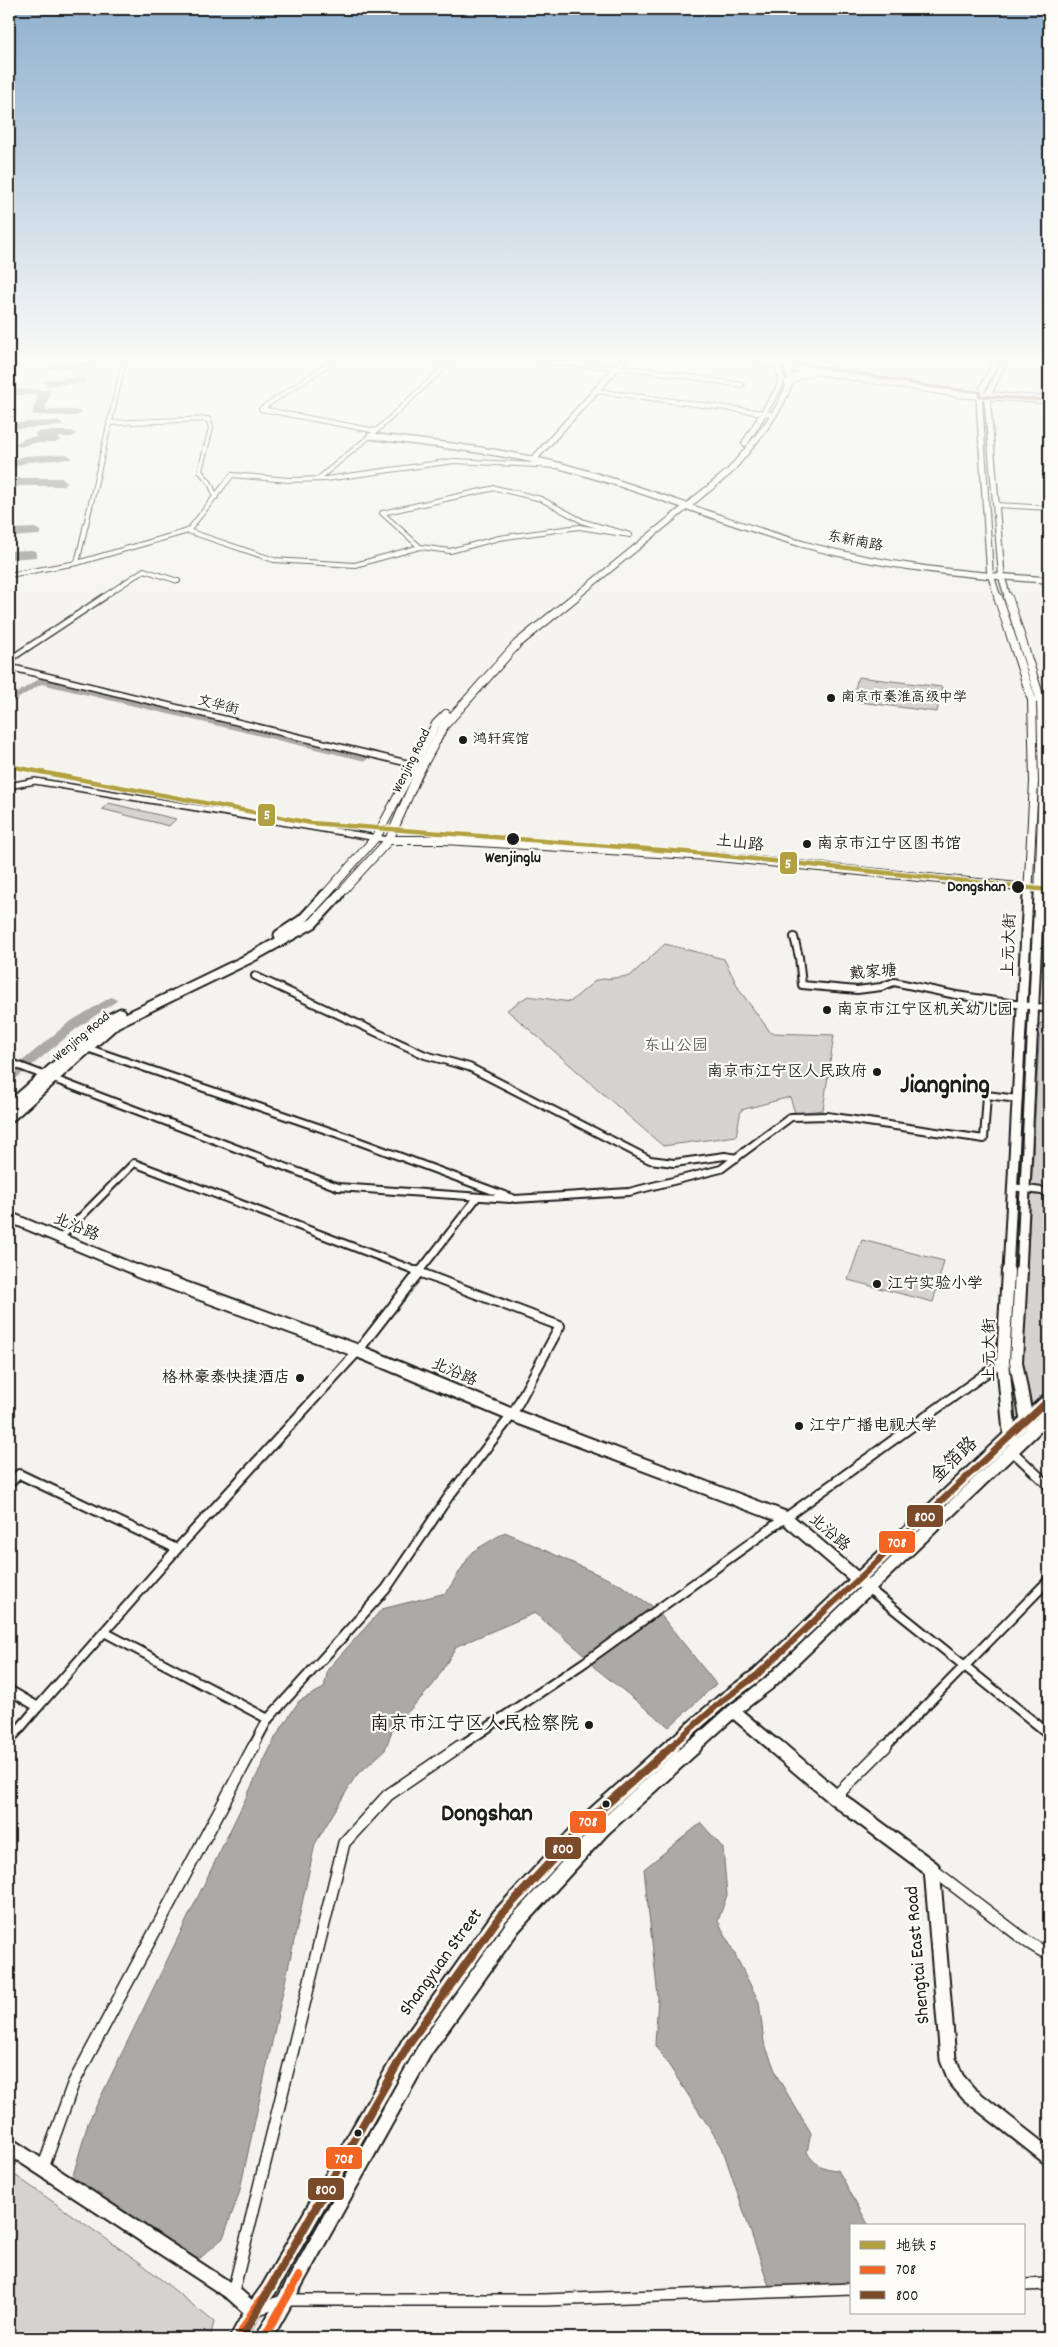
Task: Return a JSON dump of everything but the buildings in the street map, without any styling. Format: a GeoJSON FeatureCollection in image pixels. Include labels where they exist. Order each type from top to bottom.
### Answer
{"type":"FeatureCollection","features":[{"type":"Feature","properties":{"kind":"main road","name":"东新南路"},"geometry":{"type":"LineString","coordinates":[[575,471],[806,545],[868,559],[990,575],[1049,578]]}},
{"type":"Feature","properties":{"kind":"main road","name":"Wenjing Road"},"geometry":{"type":"LineString","coordinates":[[9,1107],[109,1019],[242,955],[296,924],[377,836],[444,726],[517,644],[682,505],[727,471]]}},
{"type":"Feature","properties":{"kind":"main road","name":"上元大街"},"geometry":{"type":"LineString","coordinates":[[986,471],[990,575],[1040,701],[1027,888],[1023,1005],[1003,1360],[1011,1450]]}},
{"type":"Feature","properties":{"kind":"main road","name":"上元大街"},"geometry":{"type":"LineString","coordinates":[[993,471],[1002,576],[1040,701],[1043,784],[1036,1007],[1016,1362],[1028,1418],[1027,1435]]}},
{"type":"Feature","properties":{"kind":"main road","name":"Wenjing Road"},"geometry":{"type":"LineString","coordinates":[[9,1118],[45,1077],[87,1048],[116,1023],[248,959],[313,923],[389,840],[418,766]]}},
{"type":"Feature","properties":{"kind":"main road","name":"土山路"},"geometry":{"type":"LineString","coordinates":[[389,840],[444,840],[708,856],[1049,890]]}},
{"type":"Feature","properties":{"kind":"main road"},"geometry":{"type":"LineString","coordinates":[[9,1212],[60,1238]]}},
{"type":"Feature","properties":{"kind":"main road","name":"北沿路"},"geometry":{"type":"LineString","coordinates":[[9,1217],[130,1268],[358,1351],[512,1415],[786,1518],[869,1589]]}},
{"type":"Feature","properties":{"kind":"main road","name":"金箔路"},"geometry":{"type":"LineString","coordinates":[[763,1680],[858,1580],[1049,1399]]}},
{"type":"Feature","properties":{"kind":"main road","name":"金箔路"},"geometry":{"type":"LineString","coordinates":[[763,1680],[869,1589],[1049,1415]]}},
{"type":"Feature","properties":{"kind":"main road"},"geometry":{"type":"LineString","coordinates":[[264,2338],[424,2052],[513,1926],[602,1829],[733,1711],[763,1680]]}},
{"type":"Feature","properties":{"kind":"main road","name":"Shangyuan Street"},"geometry":{"type":"LineString","coordinates":[[238,2338],[253,2310],[269,2289],[410,2042],[500,1916],[590,1818],[722,1701],[763,1680]]}},
{"type":"Feature","properties":{"kind":"main road","name":"Shengtai East Road"},"geometry":{"type":"LineString","coordinates":[[733,1711],[835,1797],[932,1869],[948,2059],[956,2079],[969,2094],[1049,2157]]}},
{"type":"Feature","properties":{"kind":"main road"},"geometry":{"type":"LineString","coordinates":[[9,2146],[233,2293],[253,2310]]}},
{"type":"Feature","properties":{"kind":"street"},"geometry":{"type":"LineString","coordinates":[[77,563],[99,471]]}},
{"type":"Feature","properties":{"kind":"street"},"geometry":{"type":"LineString","coordinates":[[200,471],[210,483],[216,497]]}},
{"type":"Feature","properties":{"kind":"street"},"geometry":{"type":"LineString","coordinates":[[318,480],[329,471]]}},
{"type":"Feature","properties":{"kind":"street"},"geometry":{"type":"LineString","coordinates":[[9,576],[77,563],[188,530],[232,475],[289,480],[318,480],[386,471]]}},
{"type":"Feature","properties":{"kind":"street"},"geometry":{"type":"LineString","coordinates":[[188,530],[274,560],[356,565],[420,547],[450,551],[499,538],[579,527],[630,535],[584,522],[541,499],[494,488],[382,513],[420,547]]}},
{"type":"Feature","properties":{"kind":"street"},"geometry":{"type":"LineString","coordinates":[[997,505],[1049,508]]}},
{"type":"Feature","properties":{"kind":"street"},"geometry":{"type":"LineString","coordinates":[[9,660],[144,570],[178,581]]}},
{"type":"Feature","properties":{"kind":"street","name":"文华街"},"geometry":{"type":"LineString","coordinates":[[9,667],[418,766]]}},
{"type":"Feature","properties":{"kind":"street"},"geometry":{"type":"LineString","coordinates":[[9,786],[16,783],[35,781],[377,836],[389,840]]}},
{"type":"Feature","properties":{"kind":"street","name":"戴家塘"},"geometry":{"type":"LineString","coordinates":[[794,937],[799,957],[802,985],[857,990],[881,987],[894,982],[956,995],[1023,1005]]}},
{"type":"Feature","properties":{"kind":"street"},"geometry":{"type":"LineString","coordinates":[[255,976],[425,1055],[469,1067],[650,1160],[674,1163],[725,1156],[737,1158]]}},
{"type":"Feature","properties":{"kind":"street"},"geometry":{"type":"LineString","coordinates":[[1023,1005],[1049,1009]]}},
{"type":"Feature","properties":{"kind":"street"},"geometry":{"type":"LineString","coordinates":[[87,1048],[347,1137],[515,1199]]}},
{"type":"Feature","properties":{"kind":"street"},"geometry":{"type":"LineString","coordinates":[[9,1062],[338,1187],[476,1198],[515,1199],[629,1192],[722,1169],[791,1117],[827,1116],[984,1139],[987,1096],[1017,1099]]}},
{"type":"Feature","properties":{"kind":"street"},"geometry":{"type":"LineString","coordinates":[[43,2168],[73,2084],[268,1719],[386,1589],[449,1496],[512,1415],[560,1326],[134,1163],[60,1238]]}},
{"type":"Feature","properties":{"kind":"street"},"geometry":{"type":"LineString","coordinates":[[1012,1187],[1049,1192]]}},
{"type":"Feature","properties":{"kind":"street"},"geometry":{"type":"LineString","coordinates":[[9,1741],[177,1549],[358,1351],[476,1198]]}},
{"type":"Feature","properties":{"kind":"street"},"geometry":{"type":"LineString","coordinates":[[233,2293],[344,1843],[388,1795],[585,1662],[1003,1360]]}},
{"type":"Feature","properties":{"kind":"street"},"geometry":{"type":"LineString","coordinates":[[1011,1450],[1049,1486]]}},
{"type":"Feature","properties":{"kind":"street"},"geometry":{"type":"LineString","coordinates":[[9,1484],[19,1474],[177,1549]]}},
{"type":"Feature","properties":{"kind":"street"},"geometry":{"type":"LineString","coordinates":[[835,1797],[966,1668],[1049,1580]]}},
{"type":"Feature","properties":{"kind":"street"},"geometry":{"type":"LineString","coordinates":[[869,1589],[1049,1734]]}},
{"type":"Feature","properties":{"kind":"street"},"geometry":{"type":"LineString","coordinates":[[104,1632],[268,1719]]}},
{"type":"Feature","properties":{"kind":"street"},"geometry":{"type":"LineString","coordinates":[[9,1690],[38,1707]]}},
{"type":"Feature","properties":{"kind":"street"},"geometry":{"type":"LineString","coordinates":[[932,1869],[1029,1943],[1049,1955]]}},
{"type":"Feature","properties":{"kind":"street"},"geometry":{"type":"LineString","coordinates":[[1026,2284],[1049,2284]]}},
{"type":"Feature","properties":{"kind":"street"},"geometry":{"type":"LineString","coordinates":[[253,2310],[286,2300],[544,2300],[850,2289]]}},
{"type":"Feature","properties":{"kind":"green space"},"geometry":{"type":"Polygon","coordinates":[[[858,677],[942,687],[937,712],[852,701],[858,677]]]}},
{"type":"Feature","properties":{"kind":"green space"},"geometry":{"type":"Polygon","coordinates":[[[109,803],[176,819],[169,826],[102,809],[109,803]]]}},
{"type":"Feature","properties":{"kind":"green space","name":"东山公园"},"geometry":{"type":"Polygon","coordinates":[[[665,944],[724,959],[740,991],[771,1033],[834,1035],[823,1110],[795,1113],[790,1097],[741,1110],[736,1136],[663,1146],[507,1010],[528,996],[570,1002],[596,980],[630,976],[665,944]]]}},
{"type":"Feature","properties":{"kind":"green space"},"geometry":{"type":"Polygon","coordinates":[[[1040,1023],[1049,1024],[1049,1388],[1032,1404],[1022,1363],[1040,1023]]]}},
{"type":"Feature","properties":{"kind":"green space"},"geometry":{"type":"Polygon","coordinates":[[[862,1240],[944,1261],[933,1302],[848,1280],[862,1240]]]}},
{"type":"Feature","properties":{"kind":"green space"},"geometry":{"type":"Polygon","coordinates":[[[9,2171],[142,2264],[214,2322],[210,2338],[9,2338],[9,2171]]]}},
{"type":"Feature","properties":{"kind":"shaded area"},"geometry":{"type":"Polygon","coordinates":[[[505,1532],[619,1584],[655,1608],[716,1684],[669,1727],[594,1667],[586,1656],[535,1613],[457,1646],[433,1685],[393,1728],[385,1750],[355,1777],[315,1844],[239,2194],[223,2238],[191,2266],[70,2186],[88,2123],[275,1738],[299,1701],[324,1688],[328,1669],[382,1609],[446,1593],[472,1552],[505,1532]]]}},
{"type":"Feature","properties":{"kind":"shaded area"},"geometry":{"type":"Polygon","coordinates":[[[701,1823],[723,1848],[727,1895],[718,1921],[759,2002],[764,2042],[778,2078],[811,2133],[807,2152],[820,2166],[838,2170],[868,2224],[850,2224],[850,2289],[771,2292],[722,2147],[655,2044],[658,1997],[644,1869],[701,1823]]]}},
{"type":"Feature","properties":{"kind":"waterway"},"geometry":{"type":"LineString","coordinates":[[9,701],[41,681],[365,758]]}},
{"type":"Feature","properties":{"kind":"waterway"},"geometry":{"type":"LineString","coordinates":[[9,1078],[72,1026],[111,1000]]}},
{"type":"Feature","properties":{"kind":"taxiway"},"geometry":{"type":"LineString","coordinates":[[9,485],[19,482],[62,482]]}},
{"type":"Feature","properties":{"kind":"taxiway"},"geometry":{"type":"LineString","coordinates":[[9,533],[35,532]]}},
{"type":"Feature","properties":{"kind":"taxiway"},"geometry":{"type":"LineString","coordinates":[[9,555],[31,554]]}},
{"type":"Feature","properties":{"kind":"metro line","name":"5"},"geometry":{"type":"LineString","coordinates":[[9,766],[311,823],[686,852],[1049,890]]}},
{"type":"Feature","properties":{"kind":"transit line","name":"708"},"geometry":{"type":"LineString","coordinates":[[238,2338],[253,2311],[269,2289],[410,2042],[500,1916],[591,1818],[722,1701],[757,1675],[1049,1399]]}},
{"type":"Feature","properties":{"kind":"transit line","name":"800"},"geometry":{"type":"LineString","coordinates":[[242,2338],[410,2042],[500,1916],[591,1818],[722,1701],[757,1675],[1049,1399]]}},
{"type":"Feature","properties":{"kind":"transit line","name":"708"},"geometry":{"type":"LineString","coordinates":[[264,2338],[299,2276]]}},
{"type":"Feature","properties":{"kind":"place","name":"南京市秦淮高级中学"},"geometry":{"type":"Point","coordinates":[831,698]}},
{"type":"Feature","properties":{"kind":"place","name":"鸿轩宾馆"},"geometry":{"type":"Point","coordinates":[463,740]}},
{"type":"Feature","properties":{"kind":"place","name":"Wenjinglu"},"geometry":{"type":"Point","coordinates":[513,839]}},
{"type":"Feature","properties":{"kind":"place","name":"南京市江宁区图书馆"},"geometry":{"type":"Point","coordinates":[807,844]}},
{"type":"Feature","properties":{"kind":"place","name":"Dongshan"},"geometry":{"type":"Point","coordinates":[1018,887]}},
{"type":"Feature","properties":{"kind":"place","name":"南京市江宁区机关幼儿园"},"geometry":{"type":"Point","coordinates":[827,1010]}},
{"type":"Feature","properties":{"kind":"place","name":"南京市江宁区人民政府"},"geometry":{"type":"Point","coordinates":[877,1072]}},
{"type":"Feature","properties":{"kind":"place","name":"江宁实验小学"},"geometry":{"type":"Point","coordinates":[877,1284]}},
{"type":"Feature","properties":{"kind":"place","name":"格林豪泰快捷酒店"},"geometry":{"type":"Point","coordinates":[300,1378]}},
{"type":"Feature","properties":{"kind":"place","name":"江宁广播电视大学"},"geometry":{"type":"Point","coordinates":[799,1426]}},
{"type":"Feature","properties":{"kind":"place","name":"南京市江宁区人民检察院"},"geometry":{"type":"Point","coordinates":[589,1725]}},
{"type":"Feature","properties":{"kind":"district","name":"Jiangning"},"geometry":{"type":"Point","coordinates":[945,1086]}},
{"type":"Feature","properties":{"kind":"district","name":"Dongshan"},"geometry":{"type":"Point","coordinates":[487,1815]}}]}
